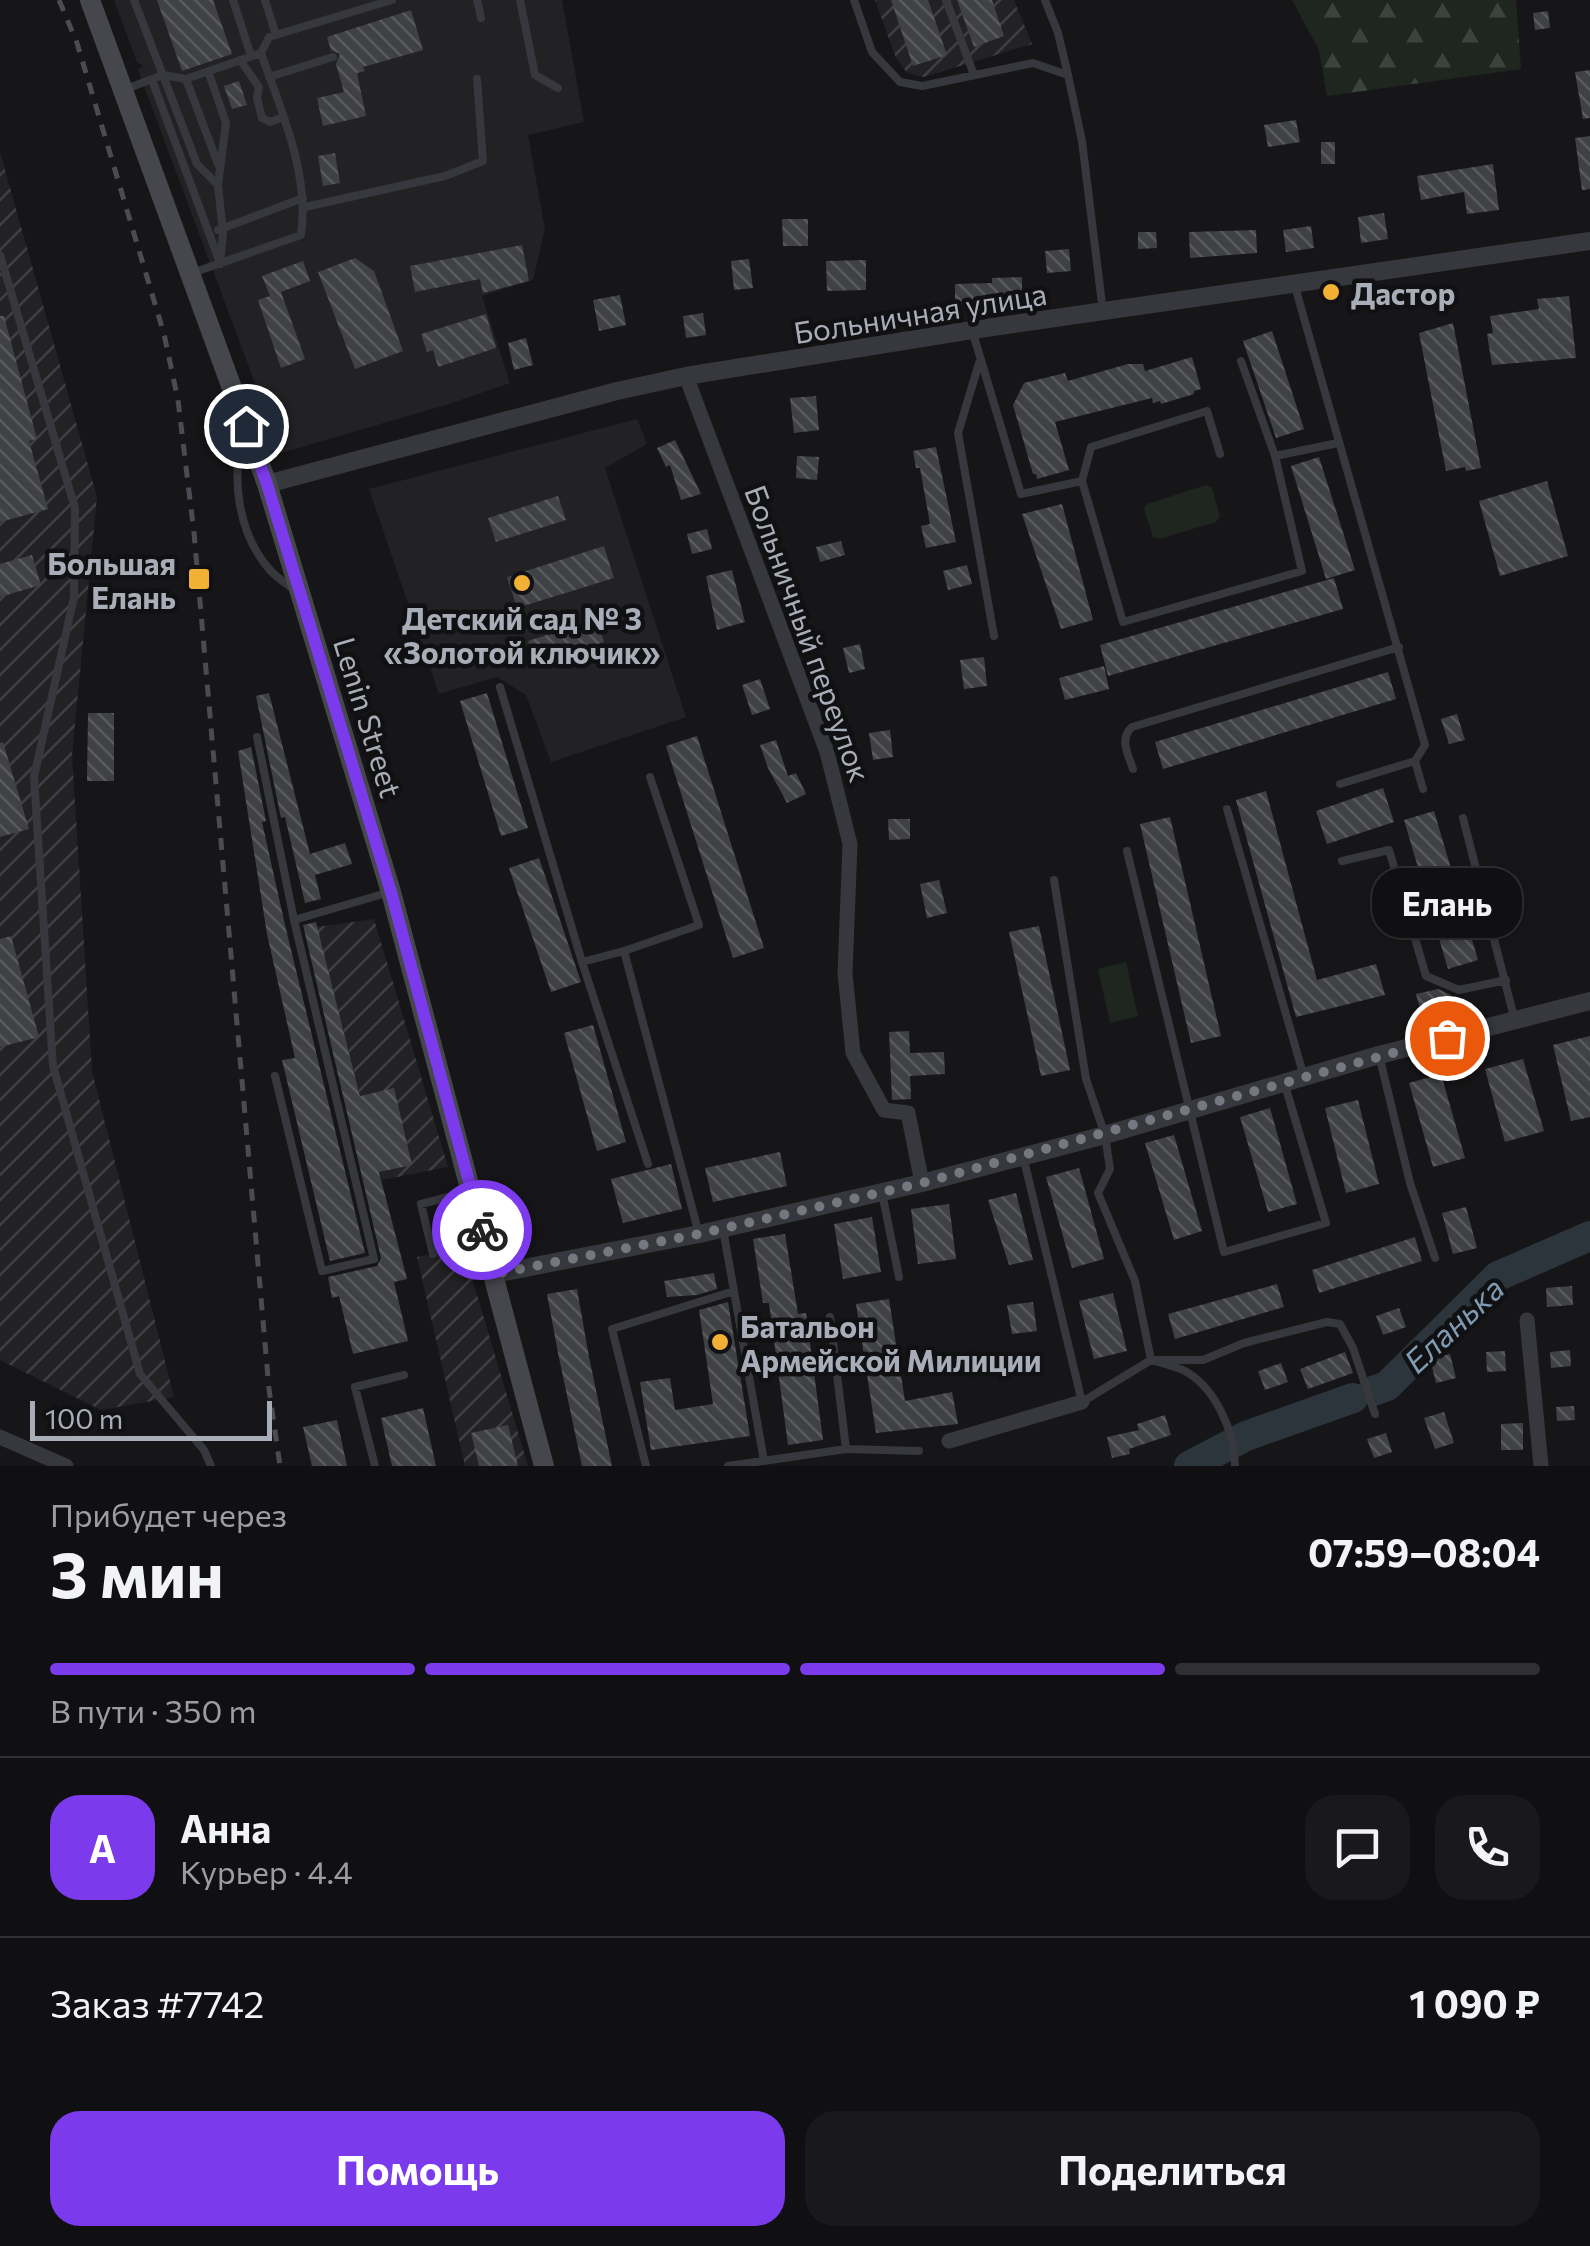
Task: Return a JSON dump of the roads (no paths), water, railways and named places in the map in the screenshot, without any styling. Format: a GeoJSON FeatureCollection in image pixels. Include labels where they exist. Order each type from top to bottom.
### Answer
{"type":"FeatureCollection","features":[{"type":"Feature","properties":{"kind":"main road","name":"Lenin Street"},"geometry":{"type":"LineString","coordinates":[[90,0],[267,484],[391,892],[544,1466]]}},
{"type":"Feature","properties":{"kind":"street","name":"Больничная улица"},"geometry":{"type":"LineString","coordinates":[[267,484],[580,400],[686,376],[972,330],[1590,241]]}},
{"type":"Feature","properties":{"kind":"street","name":"Больничный переулок"},"geometry":{"type":"LineString","coordinates":[[686,376],[828,752],[850,844],[845,972],[854,1053],[884,1110],[908,1112],[922,1183]]}},
{"type":"Feature","properties":{"kind":"street"},"geometry":{"type":"LineString","coordinates":[[494,1274],[699,1234],[922,1183],[1105,1135],[1380,1055],[1590,1002]]}},
{"type":"Feature","properties":{"kind":"street"},"geometry":{"type":"LineString","coordinates":[[1528,1320],[1541,1466]]}},
{"type":"Feature","properties":{"kind":"street"},"geometry":{"type":"LineString","coordinates":[[949,1441],[1082,1402]]}},
{"type":"Feature","properties":{"kind":"street"},"geometry":{"type":"LineString","coordinates":[[0,1437],[66,1466]]}},
{"type":"Feature","properties":{"kind":"lane"},"geometry":{"type":"LineString","coordinates":[[134,0],[197,164],[218,185]]}},
{"type":"Feature","properties":{"kind":"lane"},"geometry":{"type":"LineString","coordinates":[[192,272],[300,234],[304,202],[284,117],[233,0]]}},
{"type":"Feature","properties":{"kind":"lane"},"geometry":{"type":"LineString","coordinates":[[265,0],[276,35]]}},
{"type":"Feature","properties":{"kind":"lane"},"geometry":{"type":"LineString","coordinates":[[123,90],[164,76],[186,79],[208,72],[256,54],[269,37],[392,0]]}},
{"type":"Feature","properties":{"kind":"lane"},"geometry":{"type":"LineString","coordinates":[[477,0],[481,18]]}},
{"type":"Feature","properties":{"kind":"lane"},"geometry":{"type":"LineString","coordinates":[[520,0],[535,75],[558,88]]}},
{"type":"Feature","properties":{"kind":"lane"},"geometry":{"type":"LineString","coordinates":[[854,0],[872,52],[900,82],[922,86],[1032,63],[1068,75]]}},
{"type":"Feature","properties":{"kind":"lane"},"geometry":{"type":"LineString","coordinates":[[946,0],[974,75]]}},
{"type":"Feature","properties":{"kind":"lane"},"geometry":{"type":"LineString","coordinates":[[1045,0],[1058,33],[1082,141],[1103,312]]}},
{"type":"Feature","properties":{"kind":"lane"},"geometry":{"type":"LineString","coordinates":[[269,77],[334,57]]}},
{"type":"Feature","properties":{"kind":"lane"},"geometry":{"type":"LineString","coordinates":[[240,60],[259,87],[257,98],[262,118],[270,122],[284,117]]}},
{"type":"Feature","properties":{"kind":"lane"},"geometry":{"type":"LineString","coordinates":[[208,72],[226,122],[218,185],[220,264]]}},
{"type":"Feature","properties":{"kind":"lane"},"geometry":{"type":"LineString","coordinates":[[186,79],[220,168]]}},
{"type":"Feature","properties":{"kind":"lane"},"geometry":{"type":"LineString","coordinates":[[209,234],[304,202],[445,176],[482,161],[476,79]]}},
{"type":"Feature","properties":{"kind":"lane"},"geometry":{"type":"LineString","coordinates":[[152,80],[220,264]]}},
{"type":"Feature","properties":{"kind":"lane"},"geometry":{"type":"LineString","coordinates":[[281,147],[291,143]]}},
{"type":"Feature","properties":{"kind":"lane"},"geometry":{"type":"LineString","coordinates":[[0,254],[75,508],[74,598],[34,777],[54,1066],[140,1374],[204,1450],[211,1466]]}},
{"type":"Feature","properties":{"kind":"lane"},"geometry":{"type":"LineString","coordinates":[[1294,283],[1425,745],[1415,760],[1340,784]]}},
{"type":"Feature","properties":{"kind":"lane"},"geometry":{"type":"LineString","coordinates":[[972,330],[1021,494],[1082,481]]}},
{"type":"Feature","properties":{"kind":"lane"},"geometry":{"type":"LineString","coordinates":[[1220,454],[1207,411],[1090,448],[1082,481],[1124,622],[1302,571],[1275,456],[1241,361]]}},
{"type":"Feature","properties":{"kind":"lane"},"geometry":{"type":"LineString","coordinates":[[979,363],[958,433],[994,636]]}},
{"type":"Feature","properties":{"kind":"lane"},"geometry":{"type":"LineString","coordinates":[[246,426],[235,463],[248,536],[270,571],[300,595]]}},
{"type":"Feature","properties":{"kind":"lane"},"geometry":{"type":"LineString","coordinates":[[1275,456],[1338,443]]}},
{"type":"Feature","properties":{"kind":"lane"},"geometry":{"type":"LineString","coordinates":[[1133,770],[1124,742],[1132,727],[1399,647]]}},
{"type":"Feature","properties":{"kind":"lane"},"geometry":{"type":"LineString","coordinates":[[500,687],[582,962],[648,1164]]}},
{"type":"Feature","properties":{"kind":"lane"},"geometry":{"type":"LineString","coordinates":[[258,736],[294,920],[374,1259],[322,1271],[275,1076]]}},
{"type":"Feature","properties":{"kind":"lane"},"geometry":{"type":"LineString","coordinates":[[1415,760],[1422,789]]}},
{"type":"Feature","properties":{"kind":"lane"},"geometry":{"type":"LineString","coordinates":[[582,962],[699,925],[650,777]]}},
{"type":"Feature","properties":{"kind":"lane"},"geometry":{"type":"LineString","coordinates":[[1227,809],[1304,1077]]}},
{"type":"Feature","properties":{"kind":"lane"},"geometry":{"type":"LineString","coordinates":[[1462,818],[1515,1021]]}},
{"type":"Feature","properties":{"kind":"lane"},"geometry":{"type":"LineString","coordinates":[[1342,861],[1389,850],[1426,976],[1459,990],[1506,980]]}},
{"type":"Feature","properties":{"kind":"lane"},"geometry":{"type":"LineString","coordinates":[[1128,852],[1224,1252],[1326,1223],[1284,1082]]}},
{"type":"Feature","properties":{"kind":"lane"},"geometry":{"type":"LineString","coordinates":[[1054,880],[1086,1079],[1105,1135],[1110,1169],[1098,1192],[1134,1281],[1152,1360]]}},
{"type":"Feature","properties":{"kind":"lane"},"geometry":{"type":"LineString","coordinates":[[294,920],[391,892]]}},
{"type":"Feature","properties":{"kind":"lane"},"geometry":{"type":"LineString","coordinates":[[624,951],[699,1234]]}},
{"type":"Feature","properties":{"kind":"lane"},"geometry":{"type":"LineString","coordinates":[[1380,1055],[1410,1183],[1436,1258]]}},
{"type":"Feature","properties":{"kind":"lane"},"geometry":{"type":"LineString","coordinates":[[1023,1156],[1082,1402],[1152,1360],[1204,1360],[1244,1343],[1327,1322],[1340,1324],[1353,1348],[1375,1414]]}},
{"type":"Feature","properties":{"kind":"lane"},"geometry":{"type":"LineString","coordinates":[[433,1254],[421,1204],[472,1191]]}},
{"type":"Feature","properties":{"kind":"lane"},"geometry":{"type":"LineString","coordinates":[[882,1192],[899,1277]]}},
{"type":"Feature","properties":{"kind":"lane"},"geometry":{"type":"LineString","coordinates":[[723,1228],[764,1460]]}},
{"type":"Feature","properties":{"kind":"lane"},"geometry":{"type":"LineString","coordinates":[[646,1466],[612,1329],[734,1291]]}},
{"type":"Feature","properties":{"kind":"lane"},"geometry":{"type":"LineString","coordinates":[[830,1316],[846,1449]]}},
{"type":"Feature","properties":{"kind":"lane"},"geometry":{"type":"LineString","coordinates":[[1152,1360],[1185,1371],[1203,1386],[1235,1446],[1234,1466]]}},
{"type":"Feature","properties":{"kind":"lane"},"geometry":{"type":"LineString","coordinates":[[375,1466],[355,1387],[404,1375]]}},
{"type":"Feature","properties":{"kind":"lane"},"geometry":{"type":"LineString","coordinates":[[728,1466],[846,1449],[918,1451]]}},
{"type":"Feature","properties":{"kind":"waterway","name":"Еланька"},"geometry":{"type":"LineString","coordinates":[[1373,1391],[1387,1386],[1498,1276],[1590,1236]]}},
{"type":"Feature","properties":{"kind":"waterway","name":"Еланька"},"geometry":{"type":"LineString","coordinates":[[1189,1466],[1246,1436],[1353,1398]]}},
{"type":"Feature","properties":{"kind":"railway"},"geometry":{"type":"LineString","coordinates":[[59,0],[77,43],[164,334],[178,400],[194,533],[269,1389],[280,1466]]}},
{"type":"Feature","properties":{"kind":"place","name":"Дастор"},"geometry":{"type":"Point","coordinates":[1331,292]}},
{"type":"Feature","properties":{"kind":"place","name":"Большая Елань"},"geometry":{"type":"Point","coordinates":[199,579]}},
{"type":"Feature","properties":{"kind":"place","name":"Детский сад № 3 «Золотой ключик»"},"geometry":{"type":"Point","coordinates":[522,583]}},
{"type":"Feature","properties":{"kind":"place","name":"Елань"},"geometry":{"type":"Point","coordinates":[1447,1038]}},
{"type":"Feature","properties":{"kind":"place","name":"Батальон Армейской Милиции"},"geometry":{"type":"Point","coordinates":[720,1342]}}]}
